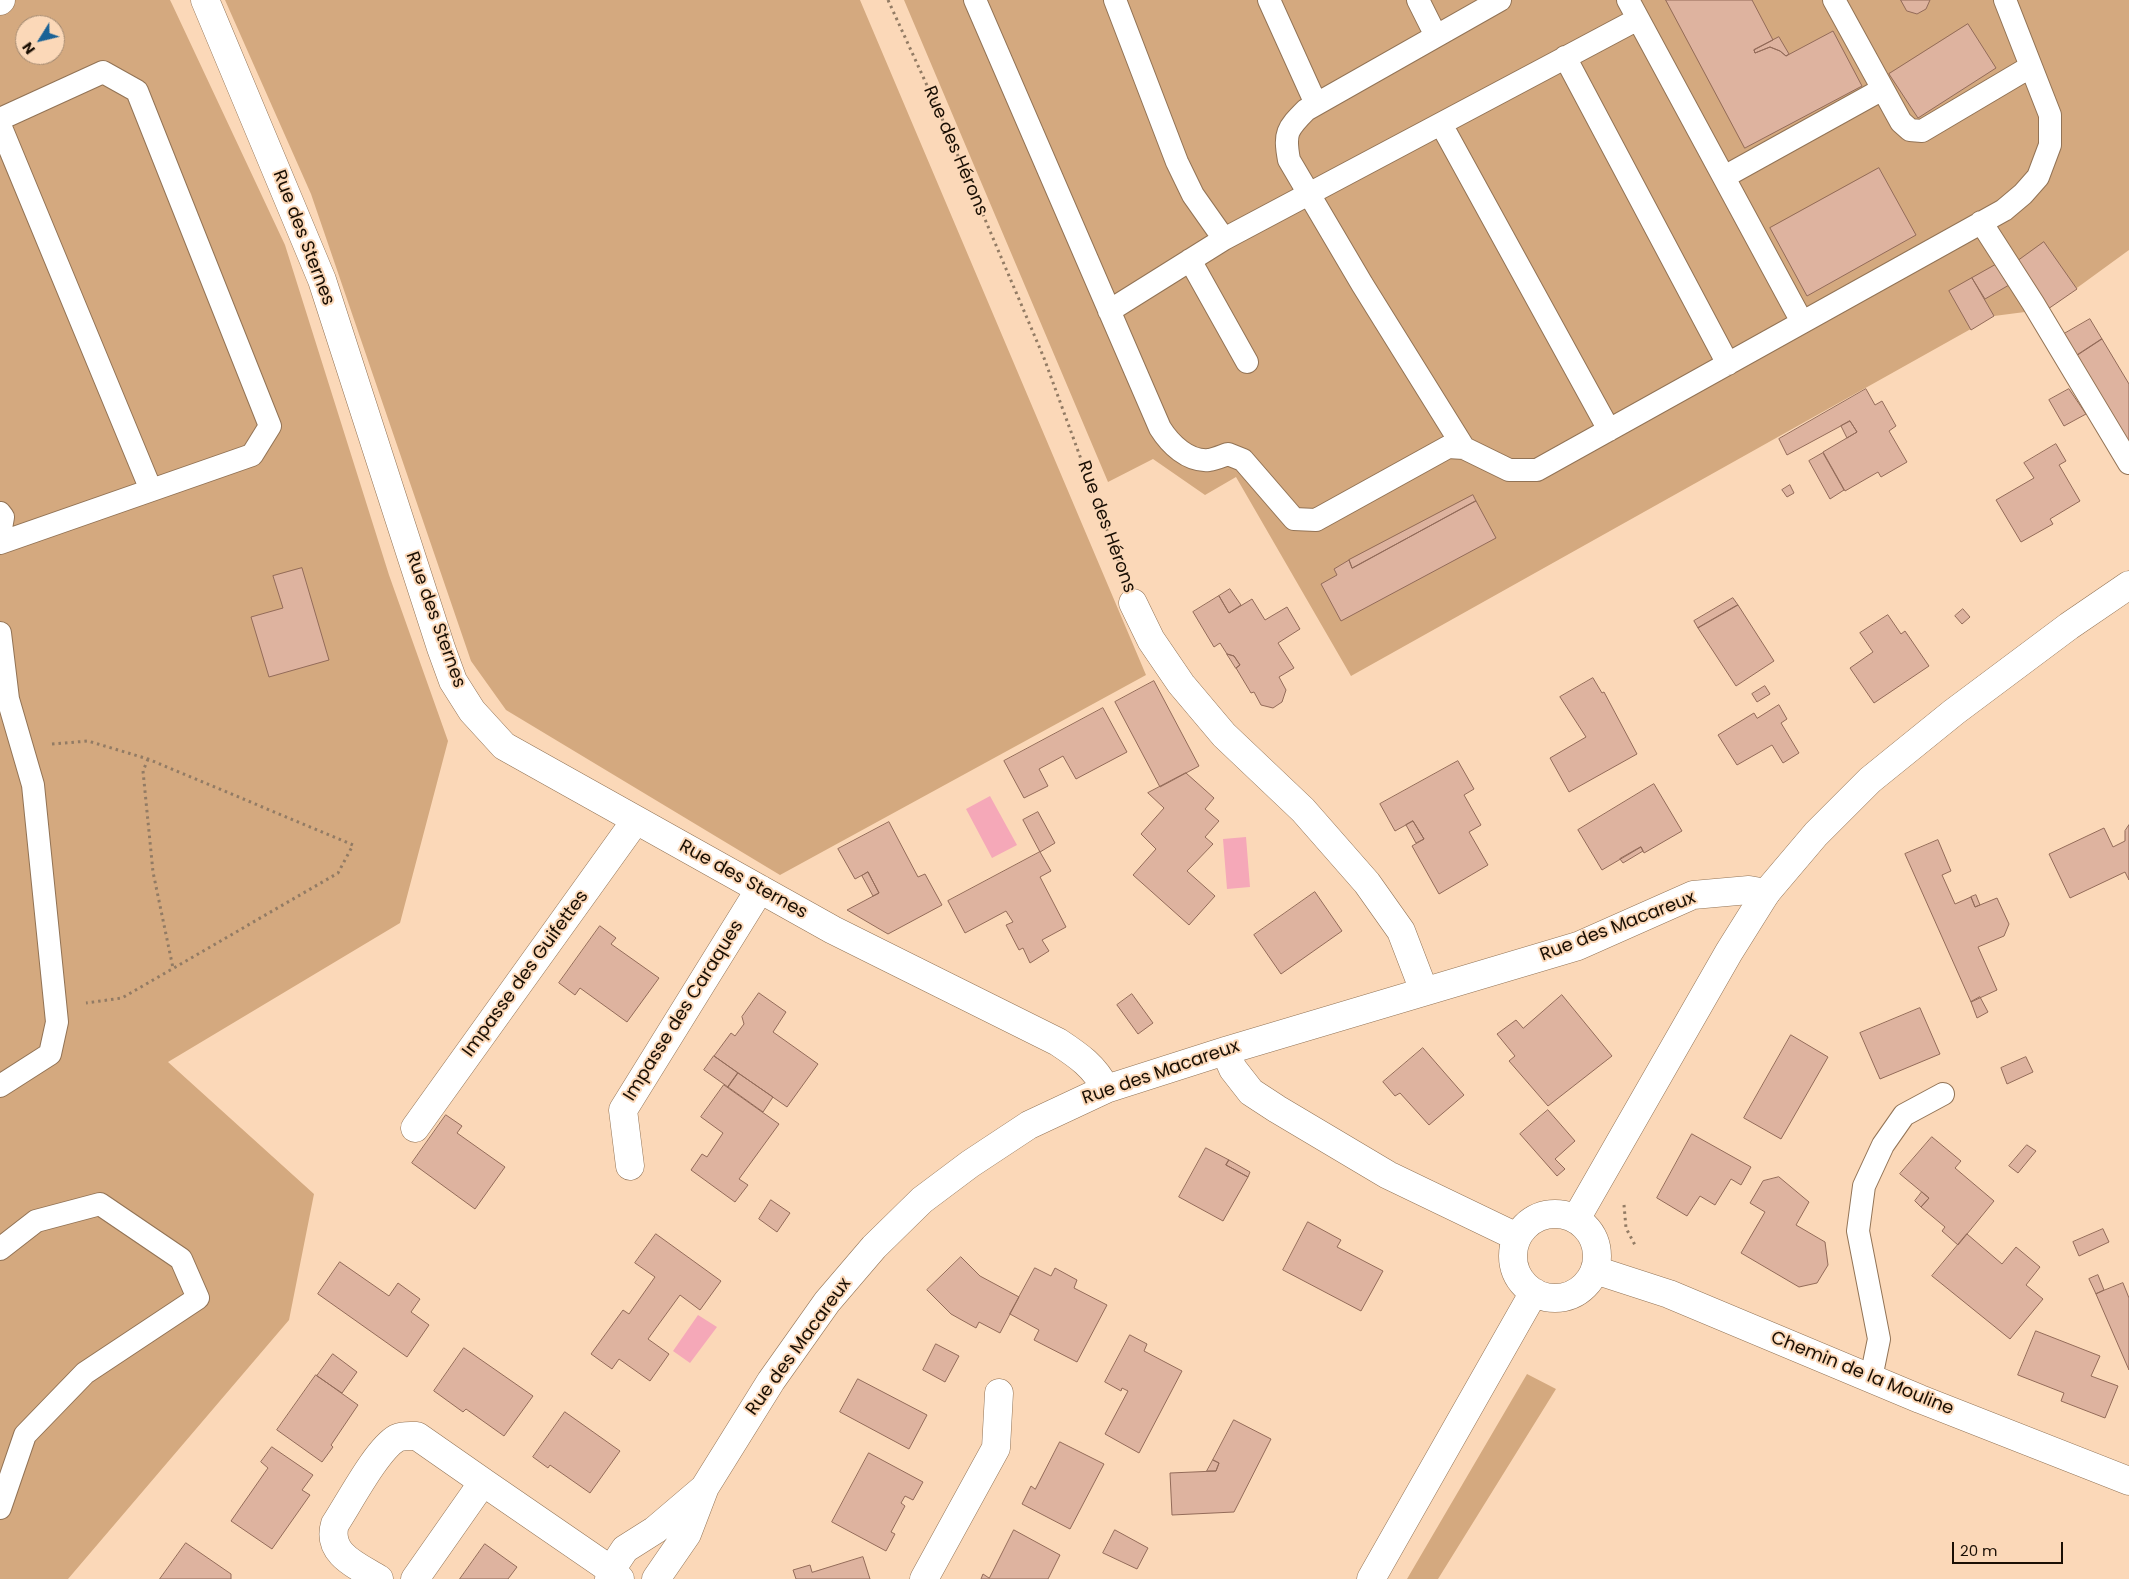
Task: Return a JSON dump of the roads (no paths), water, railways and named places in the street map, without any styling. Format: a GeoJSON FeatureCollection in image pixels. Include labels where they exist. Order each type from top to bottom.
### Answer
{"type":"FeatureCollection","features":[{"type":"Feature","properties":{"kind":"street","name":"Rue des Sternes"},"geometry":{"type":"LineString","coordinates":[[204,0],[322,280],[453,681],[472,711],[504,746],[834,930],[1058,1042],[1086,1060],[1098,1073],[1106,1089]]}},
{"type":"Feature","properties":{"kind":"street"},"geometry":{"type":"LineString","coordinates":[[1576,1219],[1729,952],[1766,893],[1816,834],[1870,780],[1954,712],[2068,626],[2129,586]]}},
{"type":"Feature","properties":{"kind":"street","name":"Rue des Hérons"},"geometry":{"type":"LineString","coordinates":[[1133,603],[1151,640],[1180,684],[1224,735],[1303,810],[1367,883],[1401,931],[1424,991]]}},
{"type":"Feature","properties":{"kind":"street","name":"Impasse des Guifettes"},"geometry":{"type":"LineString","coordinates":[[415,1128],[636,820]]}},
{"type":"Feature","properties":{"kind":"street","name":"Impasse des Caraques"},"geometry":{"type":"LineString","coordinates":[[630,1166],[623,1110],[760,889]]}},
{"type":"Feature","properties":{"kind":"street","name":"Rue des Macareux"},"geometry":{"type":"LineString","coordinates":[[656,1579],[687,1534],[705,1487],[771,1381],[827,1302],[874,1247],[922,1200],[970,1164],[1029,1125],[1106,1089],[1225,1051],[1424,991],[1501,971],[1578,946],[1693,895],[1749,890],[1766,893]]}},
{"type":"Feature","properties":{"kind":"street"},"geometry":{"type":"LineString","coordinates":[[1225,1051],[1233,1069],[1251,1092],[1277,1109],[1388,1175],[1517,1237]]}},
{"type":"Feature","properties":{"kind":"street"},"geometry":{"type":"LineString","coordinates":[[1550,1214],[1563,1214],[1576,1219],[1587,1228],[1594,1241],[1597,1255],[1595,1270],[1580,1290],[1569,1296],[1545,1297],[1534,1292],[1524,1284],[1516,1273],[1513,1261],[1517,1237],[1525,1226],[1536,1218],[1550,1214]]}},
{"type":"Feature","properties":{"kind":"street","name":"Chemin de la Mouline"},"geometry":{"type":"LineString","coordinates":[[1595,1270],[1669,1294],[1871,1378],[2129,1481]]}},
{"type":"Feature","properties":{"kind":"street"},"geometry":{"type":"LineString","coordinates":[[1371,1579],[1534,1292]]}},
{"type":"Feature","properties":{"kind":"street"},"geometry":{"type":"LineString","coordinates":[[924,1579],[996,1448],[999,1393]]}},
{"type":"Feature","properties":{"kind":"street"},"geometry":{"type":"LineString","coordinates":[[379,1579],[342,1556],[335,1546],[332,1533],[335,1524],[384,1449],[396,1439],[405,1435],[417,1436],[614,1576]]}},
{"type":"Feature","properties":{"kind":"street"},"geometry":{"type":"LineString","coordinates":[[415,1579],[483,1482]]}},
{"type":"Feature","properties":{"kind":"street","name":"Rue des Macareux"},"geometry":{"type":"LineString","coordinates":[[614,1576],[626,1549],[655,1530],[705,1487]]}},
{"type":"Feature","properties":{"kind":"lane"},"geometry":{"type":"LineString","coordinates":[[975,0],[1160,428],[1168,442],[1188,456],[1208,460],[1228,454],[1243,460],[1294,518],[1316,520],[1448,447],[1464,448],[1509,470],[1537,470],[2004,210],[2023,194],[2038,176],[2050,145],[2050,115],[2005,0]]}},
{"type":"Feature","properties":{"kind":"lane"},"geometry":{"type":"LineString","coordinates":[[1115,0],[1177,162],[1193,195],[1224,239]]}},
{"type":"Feature","properties":{"kind":"lane"},"geometry":{"type":"LineString","coordinates":[[1269,0],[1316,104]]}},
{"type":"Feature","properties":{"kind":"lane"},"geometry":{"type":"LineString","coordinates":[[1418,0],[1436,36]]}},
{"type":"Feature","properties":{"kind":"lane"},"geometry":{"type":"LineString","coordinates":[[1464,448],[1362,284],[1289,160],[1285,140],[1293,123],[1306,110],[1500,0]]}},
{"type":"Feature","properties":{"kind":"lane"},"geometry":{"type":"LineString","coordinates":[[1834,0],[1904,127],[1918,132],[2030,67]]}},
{"type":"Feature","properties":{"kind":"lane"},"geometry":{"type":"LineString","coordinates":[[1109,311],[1224,239],[1565,57],[1633,9],[1802,322]]}},
{"type":"Feature","properties":{"kind":"lane"},"geometry":{"type":"LineString","coordinates":[[1565,57],[1728,364]]}},
{"type":"Feature","properties":{"kind":"lane"},"geometry":{"type":"LineString","coordinates":[[0,119],[103,72],[137,91],[270,426],[252,455],[0,543]]}},
{"type":"Feature","properties":{"kind":"lane"},"geometry":{"type":"LineString","coordinates":[[1724,177],[1882,90]]}},
{"type":"Feature","properties":{"kind":"lane"},"geometry":{"type":"LineString","coordinates":[[1441,124],[1609,430]]}},
{"type":"Feature","properties":{"kind":"lane"},"geometry":{"type":"LineString","coordinates":[[0,125],[151,490]]}},
{"type":"Feature","properties":{"kind":"lane"},"geometry":{"type":"LineString","coordinates":[[1981,222],[2033,303],[2129,463]]}},
{"type":"Feature","properties":{"kind":"lane"},"geometry":{"type":"LineString","coordinates":[[1190,260],[1247,362]]}},
{"type":"Feature","properties":{"kind":"lane"},"geometry":{"type":"LineString","coordinates":[[0,512],[3,517],[0,534]]}},
{"type":"Feature","properties":{"kind":"lane"},"geometry":{"type":"LineString","coordinates":[[0,633],[4,700],[33,785],[57,1022],[50,1054],[0,1086]]}},
{"type":"Feature","properties":{"kind":"lane"},"geometry":{"type":"LineString","coordinates":[[1871,1378],[1879,1339],[1858,1231],[1864,1186],[1883,1145],[1904,1115],[1943,1094]]}},
{"type":"Feature","properties":{"kind":"lane"},"geometry":{"type":"LineString","coordinates":[[0,1249],[36,1221],[100,1204],[181,1259],[198,1298],[86,1373],[25,1435],[0,1508]]}}]}
